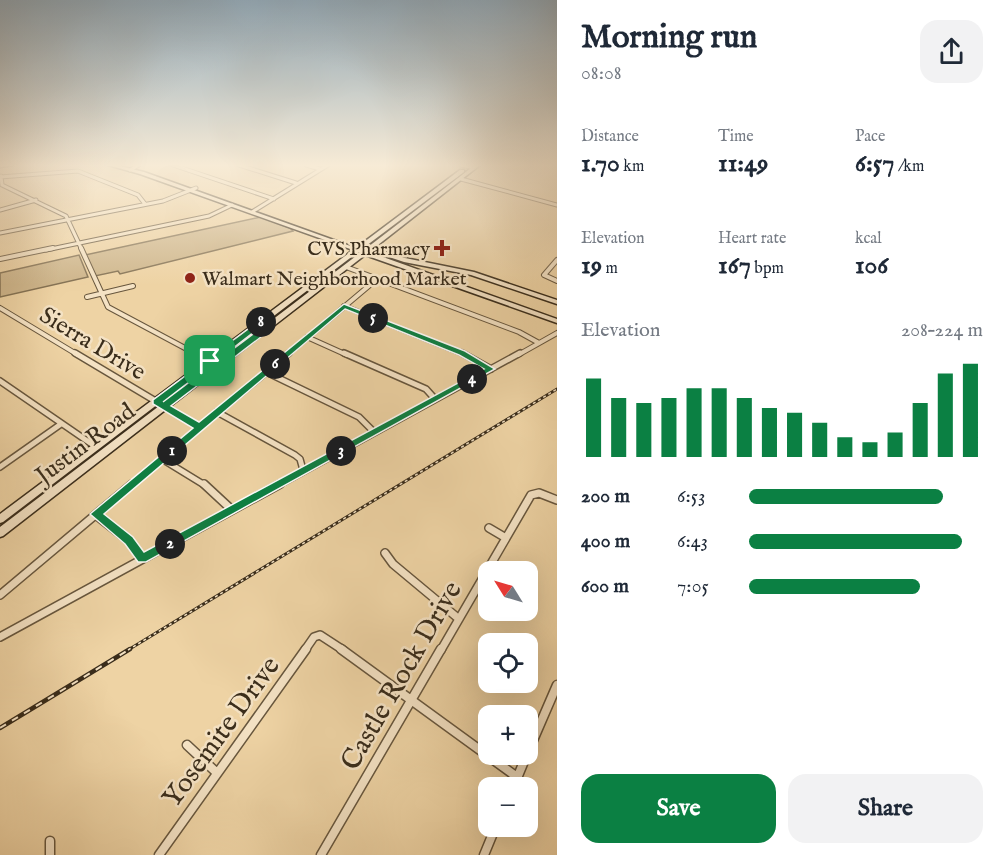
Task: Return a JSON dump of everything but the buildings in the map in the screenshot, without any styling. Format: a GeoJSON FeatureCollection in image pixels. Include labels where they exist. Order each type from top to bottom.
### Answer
{"type":"FeatureCollection","features":[{"type":"Feature","properties":{"kind":"main road"},"geometry":{"type":"LineString","coordinates":[[232,205],[255,211]]}},
{"type":"Feature","properties":{"kind":"main road"},"geometry":{"type":"LineString","coordinates":[[238,205],[557,321]]}},
{"type":"Feature","properties":{"kind":"main road","name":"Justin Road"},"geometry":{"type":"LineString","coordinates":[[0,519],[96,447],[271,325],[346,267],[364,249],[419,205]]}},
{"type":"Feature","properties":{"kind":"main road","name":"Justin Road"},"geometry":{"type":"LineString","coordinates":[[0,533],[262,321],[348,257],[364,249],[429,205]]}},
{"type":"Feature","properties":{"kind":"main road"},"geometry":{"type":"LineString","coordinates":[[408,213],[416,215]]}},
{"type":"Feature","properties":{"kind":"main road"},"geometry":{"type":"LineString","coordinates":[[287,221],[302,230],[336,242],[404,260],[457,269],[557,302]]}},
{"type":"Feature","properties":{"kind":"main road"},"geometry":{"type":"LineString","coordinates":[[336,242],[347,249],[348,257]]}},
{"type":"Feature","properties":{"kind":"main road"},"geometry":{"type":"LineString","coordinates":[[448,283],[457,269]]}},
{"type":"Feature","properties":{"kind":"main road"},"geometry":{"type":"LineString","coordinates":[[262,321],[271,325]]}},
{"type":"Feature","properties":{"kind":"street"},"geometry":{"type":"LineString","coordinates":[[0,210],[18,205]]}},
{"type":"Feature","properties":{"kind":"street"},"geometry":{"type":"LineString","coordinates":[[47,205],[61,211],[68,220],[100,294],[112,310],[210,361]]}},
{"type":"Feature","properties":{"kind":"street"},"geometry":{"type":"LineString","coordinates":[[0,233],[141,205]]}},
{"type":"Feature","properties":{"kind":"street"},"geometry":{"type":"LineString","coordinates":[[0,259],[209,216],[232,205]]}},
{"type":"Feature","properties":{"kind":"street"},"geometry":{"type":"LineString","coordinates":[[255,211],[265,205]]}},
{"type":"Feature","properties":{"kind":"street"},"geometry":{"type":"LineString","coordinates":[[557,260],[544,275],[557,282]]}},
{"type":"Feature","properties":{"kind":"street"},"geometry":{"type":"LineString","coordinates":[[346,267],[519,332],[539,343]]}},
{"type":"Feature","properties":{"kind":"street"},"geometry":{"type":"LineString","coordinates":[[0,595],[377,279]]}},
{"type":"Feature","properties":{"kind":"street"},"geometry":{"type":"LineString","coordinates":[[87,297],[133,286]]}},
{"type":"Feature","properties":{"kind":"street"},"geometry":{"type":"LineString","coordinates":[[344,306],[462,353],[491,369]]}},
{"type":"Feature","properties":{"kind":"street","name":"Sierra Drive"},"geometry":{"type":"LineString","coordinates":[[0,308],[200,427]]}},
{"type":"Feature","properties":{"kind":"street"},"geometry":{"type":"LineString","coordinates":[[0,637],[557,333]]}},
{"type":"Feature","properties":{"kind":"street"},"geometry":{"type":"LineString","coordinates":[[308,337],[426,389],[435,399]]}},
{"type":"Feature","properties":{"kind":"street"},"geometry":{"type":"LineString","coordinates":[[266,372],[359,417],[374,432]]}},
{"type":"Feature","properties":{"kind":"street"},"geometry":{"type":"LineString","coordinates":[[0,381],[96,447]]}},
{"type":"Feature","properties":{"kind":"street"},"geometry":{"type":"LineString","coordinates":[[217,412],[295,455],[300,459],[303,470]]}},
{"type":"Feature","properties":{"kind":"street"},"geometry":{"type":"LineString","coordinates":[[0,466],[62,424]]}},
{"type":"Feature","properties":{"kind":"street"},"geometry":{"type":"LineString","coordinates":[[162,459],[213,490],[232,510]]}},
{"type":"Feature","properties":{"kind":"street","name":"Castle Rock Drive"},"geometry":{"type":"LineString","coordinates":[[321,855],[531,495],[539,493],[557,500]]}},
{"type":"Feature","properties":{"kind":"street"},"geometry":{"type":"LineString","coordinates":[[96,514],[129,541],[142,559]]}},
{"type":"Feature","properties":{"kind":"street"},"geometry":{"type":"LineString","coordinates":[[489,528],[506,538]]}},
{"type":"Feature","properties":{"kind":"street"},"geometry":{"type":"LineString","coordinates":[[385,553],[393,564],[459,619]]}},
{"type":"Feature","properties":{"kind":"street","name":"Yosemite Drive"},"geometry":{"type":"LineString","coordinates":[[159,855],[314,637],[320,635],[412,699]]}},
{"type":"Feature","properties":{"kind":"street"},"geometry":{"type":"LineString","coordinates":[[538,728],[557,685]]}},
{"type":"Feature","properties":{"kind":"street"},"geometry":{"type":"LineString","coordinates":[[412,699],[517,777],[522,765]]}},
{"type":"Feature","properties":{"kind":"street"},"geometry":{"type":"LineString","coordinates":[[187,745],[216,772]]}},
{"type":"Feature","properties":{"kind":"street"},"geometry":{"type":"LineString","coordinates":[[484,855],[491,837]]}},
{"type":"Feature","properties":{"kind":"street"},"geometry":{"type":"LineString","coordinates":[[50,841],[50,855]]}},
{"type":"Feature","properties":{"kind":"shaded area"},"geometry":{"type":"Polygon","coordinates":[[[261,217],[293,231],[120,274],[118,271],[95,276],[85,255],[261,217]]]}},
{"type":"Feature","properties":{"kind":"shaded area"},"geometry":{"type":"Polygon","coordinates":[[[79,255],[88,277],[0,297],[0,273],[79,255]]]}},
{"type":"Feature","properties":{"kind":"railway"},"geometry":{"type":"LineString","coordinates":[[128,650],[557,389]]}},
{"type":"Feature","properties":{"kind":"railway"},"geometry":{"type":"LineString","coordinates":[[0,728],[130,649]]}},
{"type":"Feature","properties":{"kind":"place","name":"CVS Pharmacy"},"geometry":{"type":"Point","coordinates":[442,248]}},
{"type":"Feature","properties":{"kind":"place","name":"Walmart Neighborhood Market"},"geometry":{"type":"Point","coordinates":[190,278]}},
{"type":"Feature","properties":{"kind":"route"},"geometry":{"type":"LineString","coordinates":[[210,361],[156,402],[200,427],[96,514],[129,541],[142,559],[268,488],[491,369],[462,353],[344,306],[200,427],[165,407],[271,325],[262,321],[210,361]]}}]}
